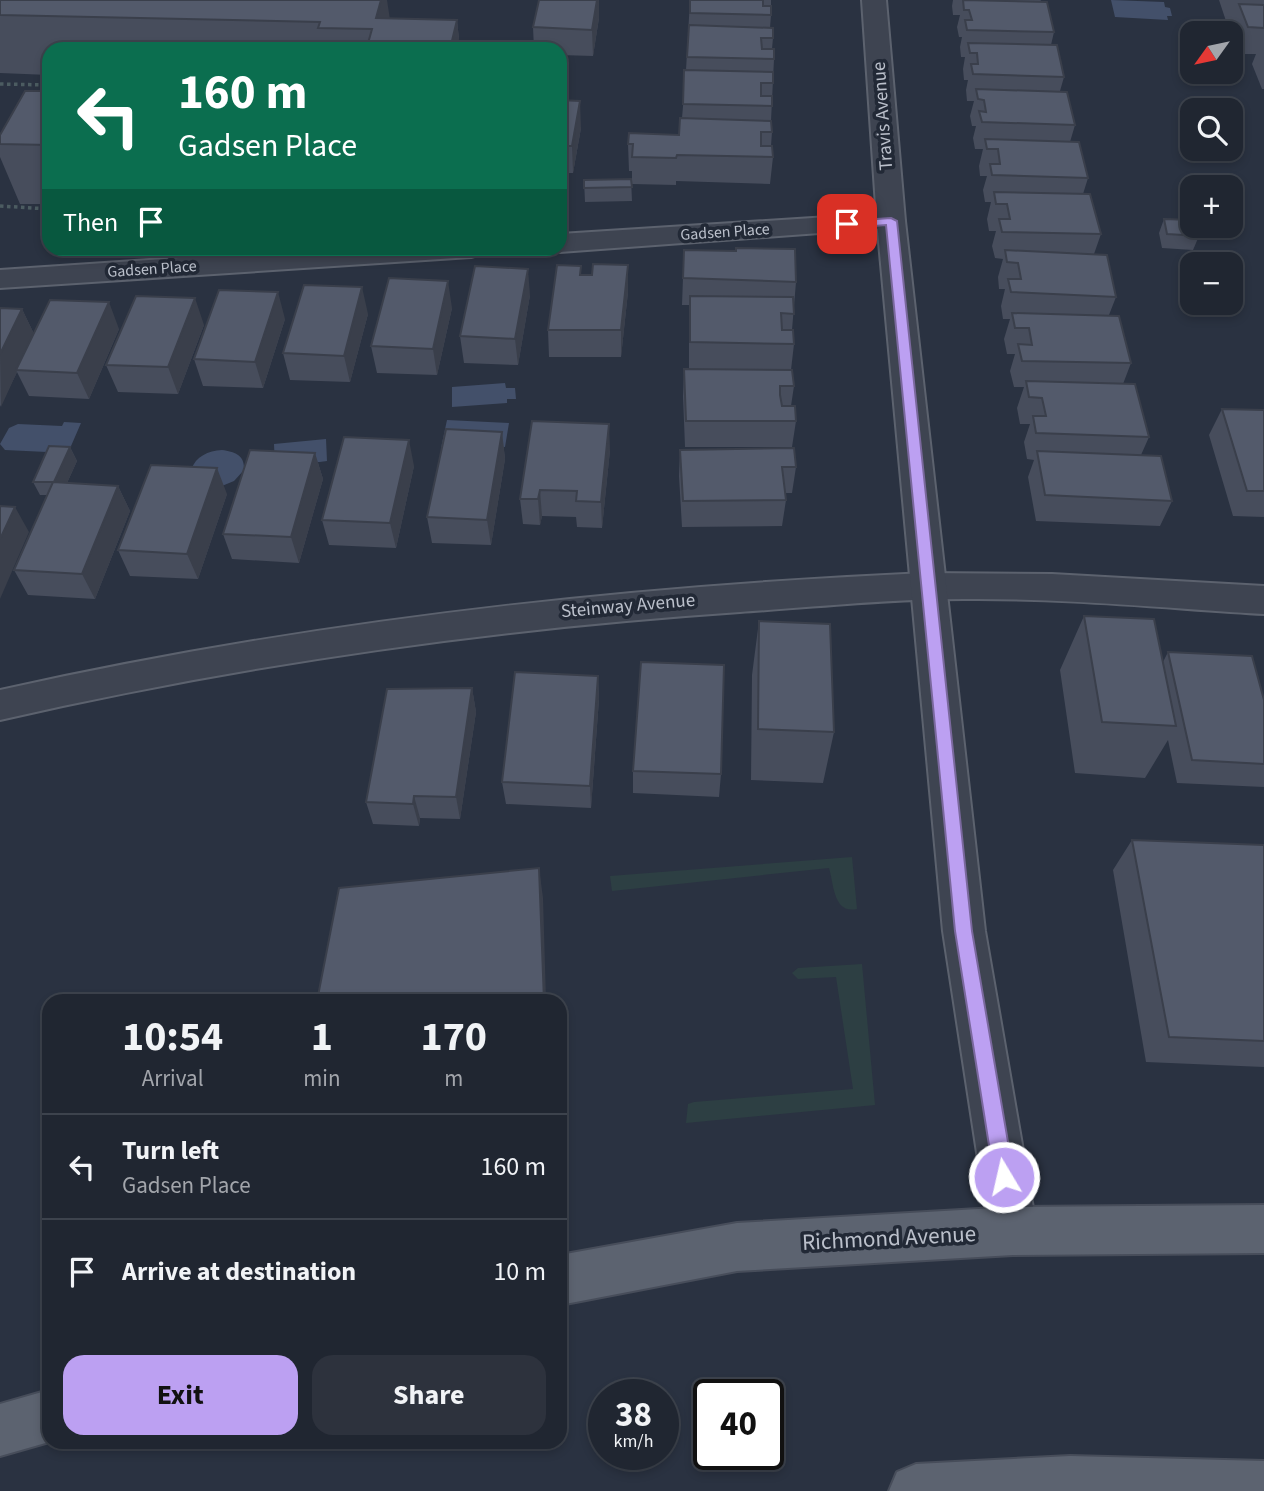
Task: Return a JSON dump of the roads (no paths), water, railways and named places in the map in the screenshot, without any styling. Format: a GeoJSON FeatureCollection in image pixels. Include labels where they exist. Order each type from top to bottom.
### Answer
{"type":"FeatureCollection","features":[{"type":"Feature","properties":{"kind":"main road","name":"Richmond Avenue"},"geometry":{"type":"LineString","coordinates":[[567,1279],[737,1247],[1013,1231],[1264,1229]]}},
{"type":"Feature","properties":{"kind":"main road"},"geometry":{"type":"LineString","coordinates":[[0,1430],[42,1418]]}},
{"type":"Feature","properties":{"kind":"main road"},"geometry":{"type":"LineString","coordinates":[[916,1491],[1072,1487],[1264,1488]]}},
{"type":"Feature","properties":{"kind":"street","name":"Travis Avenue"},"geometry":{"type":"LineString","coordinates":[[874,0],[891,221],[964,931],[1013,1231]]}},
{"type":"Feature","properties":{"kind":"street","name":"Gadsen Place"},"geometry":{"type":"LineString","coordinates":[[567,243],[891,221]]}},
{"type":"Feature","properties":{"kind":"street","name":"Gadsen Place"},"geometry":{"type":"LineString","coordinates":[[0,279],[349,256]]}},
{"type":"Feature","properties":{"kind":"street","name":"Steinway Avenue"},"geometry":{"type":"LineString","coordinates":[[0,705],[265,651],[455,623],[639,604],[927,586],[1037,588],[1264,600]]}},
{"type":"Feature","properties":{"kind":"water"},"geometry":{"type":"Polygon","coordinates":[[[1111,0],[1164,2],[1165,7],[1170,8],[1172,16],[1167,16],[1168,20],[1115,17],[1111,0]]]}},
{"type":"Feature","properties":{"kind":"water"},"geometry":{"type":"Polygon","coordinates":[[[505,383],[506,388],[515,388],[516,399],[507,399],[507,403],[452,407],[452,387],[505,383]]]}},
{"type":"Feature","properties":{"kind":"water"},"geometry":{"type":"Polygon","coordinates":[[[447,420],[509,423],[505,447],[459,444],[458,449],[441,448],[447,420]]]}},
{"type":"Feature","properties":{"kind":"water"},"geometry":{"type":"Polygon","coordinates":[[[64,422],[81,423],[68,453],[5,450],[0,444],[9,428],[18,424],[62,426],[64,422]]]}},
{"type":"Feature","properties":{"kind":"water"},"geometry":{"type":"Polygon","coordinates":[[[326,439],[327,461],[275,468],[274,444],[326,439]]]}},
{"type":"Feature","properties":{"kind":"water"},"geometry":{"type":"Polygon","coordinates":[[[222,450],[238,455],[243,461],[244,470],[234,481],[217,488],[191,470],[203,455],[222,450]]]}}]}
